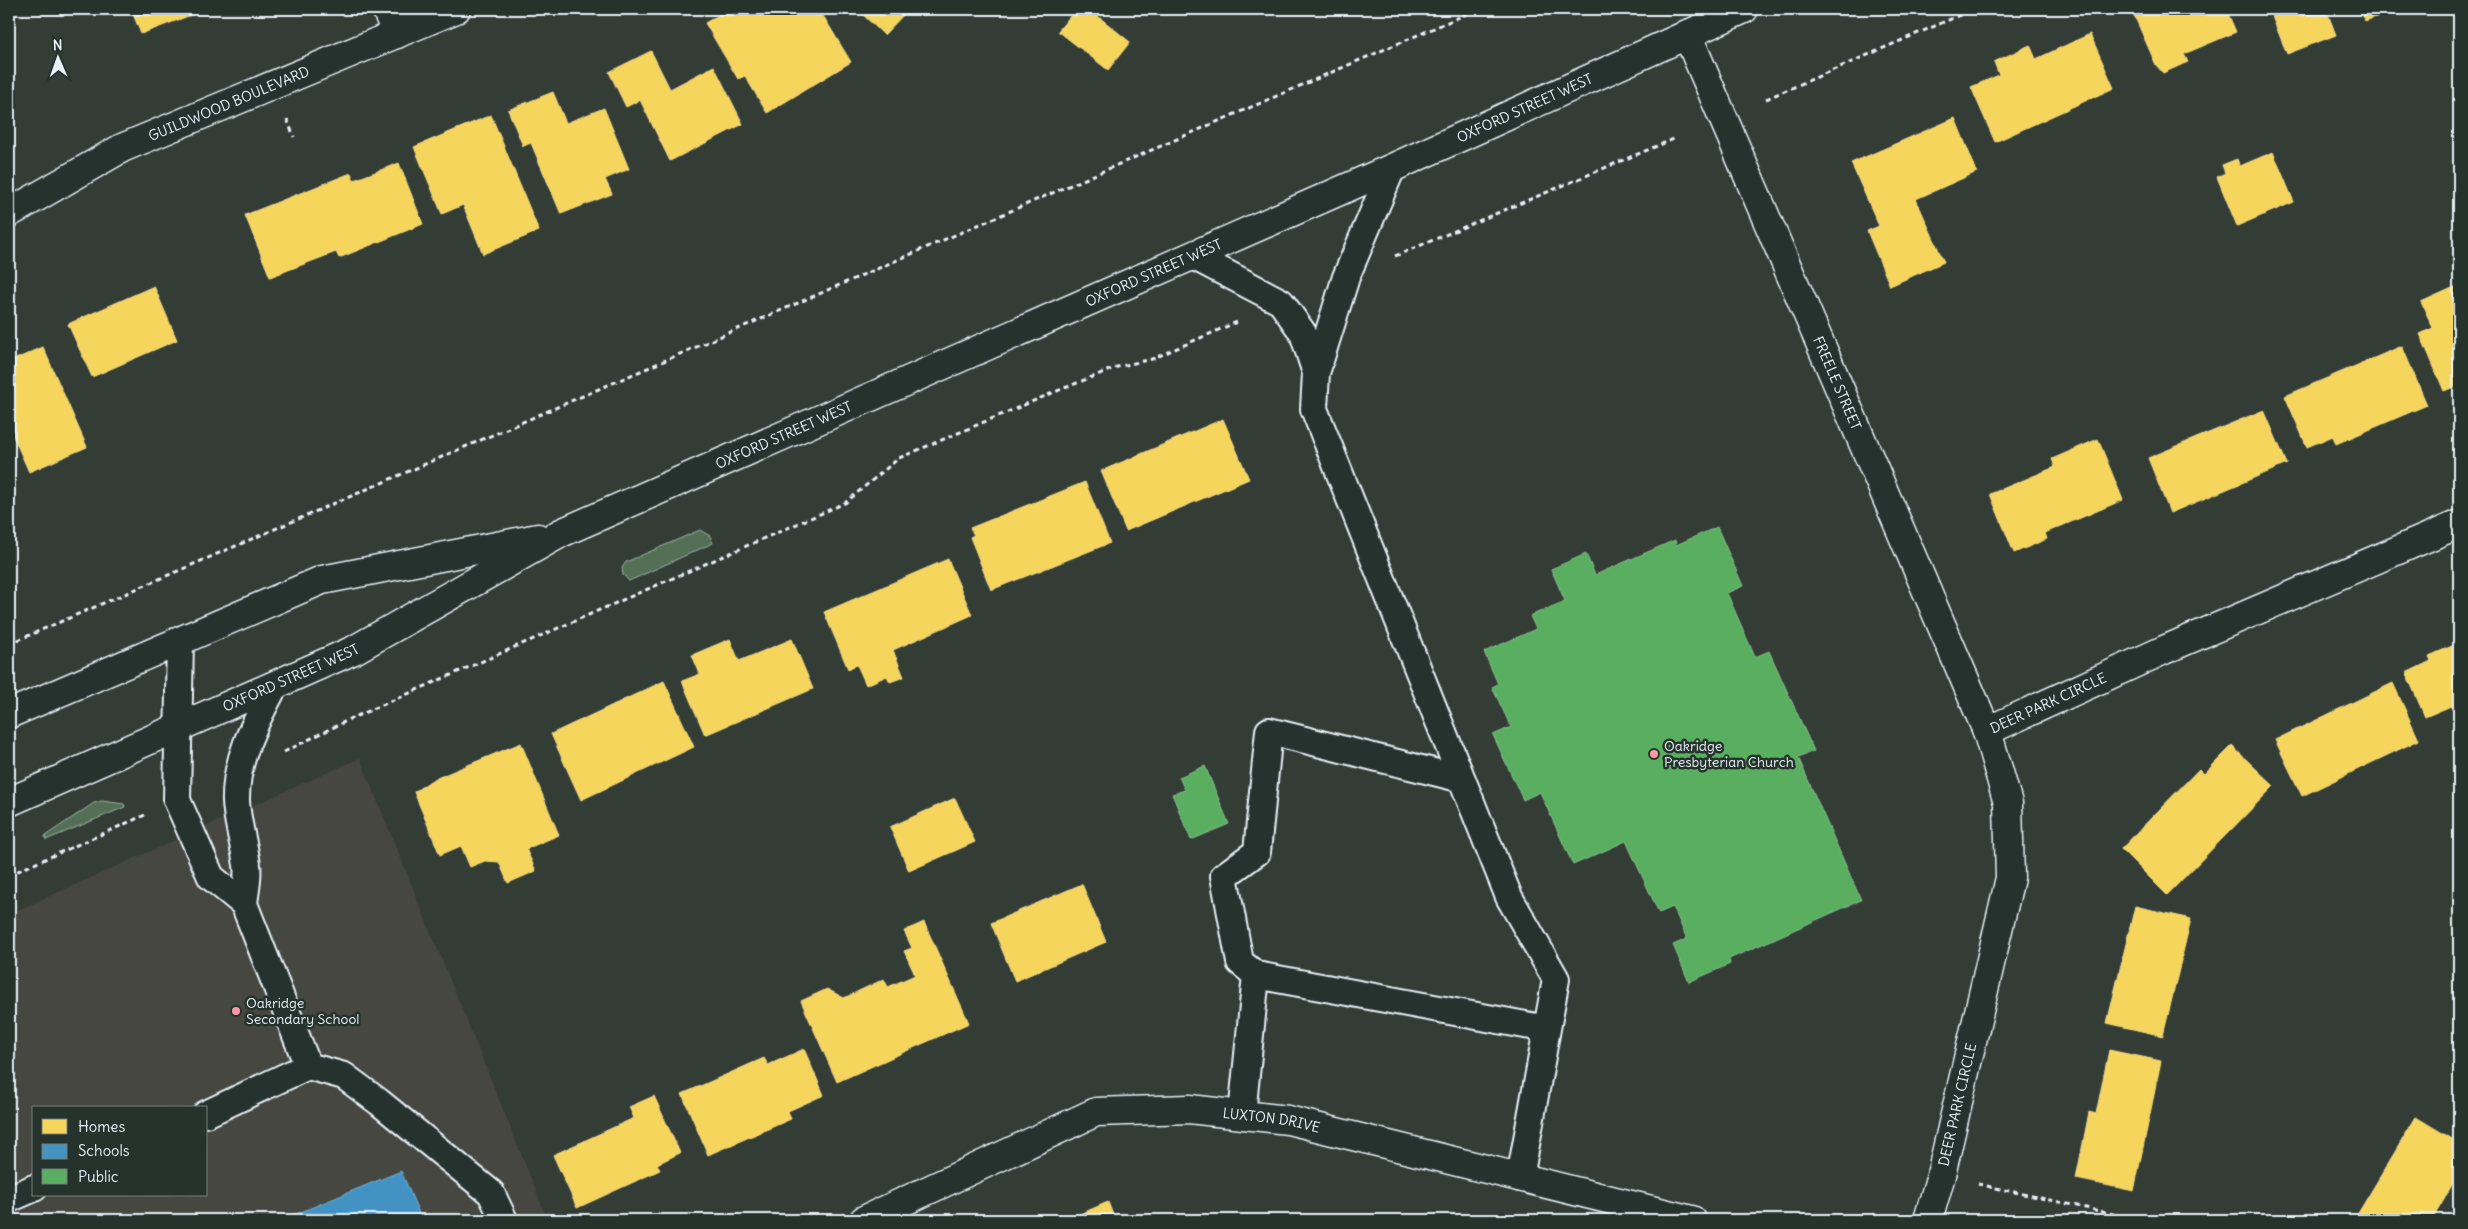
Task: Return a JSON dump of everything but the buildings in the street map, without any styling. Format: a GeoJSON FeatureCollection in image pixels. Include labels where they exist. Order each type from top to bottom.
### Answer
{"type":"FeatureCollection","features":[{"type":"Feature","properties":{"kind":"street"},"geometry":{"type":"LineString","coordinates":[[386,9],[396,34]]}},
{"type":"Feature","properties":{"kind":"street","name":"GUILDWOOD BOULEVARD"},"geometry":{"type":"LineString","coordinates":[[9,213],[122,148],[456,9]]}},
{"type":"Feature","properties":{"kind":"street","name":"OXFORD STREET WEST"},"geometry":{"type":"LineString","coordinates":[[9,802],[354,650],[561,534],[1392,168],[1744,9]]}},
{"type":"Feature","properties":{"kind":"street","name":"FREELE STREET"},"geometry":{"type":"LineString","coordinates":[[1687,34],[1987,731]]}},
{"type":"Feature","properties":{"kind":"street","name":"DEER PARK CIRCLE"},"geometry":{"type":"LineString","coordinates":[[1928,1220],[1941,1175],[2010,878],[2008,804],[1987,731],[2164,650],[2459,524]]}},
{"type":"Feature","properties":{"kind":"street","name":"OXFORD STREET WEST"},"geometry":{"type":"LineString","coordinates":[[9,714],[322,580],[561,534]]}},
{"type":"Feature","properties":{"kind":"street","name":"LUXTON DRIVE"},"geometry":{"type":"LineString","coordinates":[[864,1220],[910,1211],[1096,1112],[1189,1109],[1288,1120],[1692,1220]]}},
{"type":"Feature","properties":{"kind":"lane"},"geometry":{"type":"LineString","coordinates":[[1392,168],[1346,277],[1316,373],[1314,409],[1510,897],[1556,980],[1520,1178]]}},
{"type":"Feature","properties":{"kind":"lane"},"geometry":{"type":"LineString","coordinates":[[1193,256],[1281,302],[1303,333],[1316,373]]}},
{"type":"Feature","properties":{"kind":"lane"},"geometry":{"type":"LineString","coordinates":[[180,640],[180,727],[177,800],[211,877],[244,904]]}},
{"type":"Feature","properties":{"kind":"lane"},"geometry":{"type":"LineString","coordinates":[[275,685],[248,736],[239,771],[236,799],[238,824],[248,867],[244,904],[308,1066]]}},
{"type":"Feature","properties":{"kind":"lane"},"geometry":{"type":"LineString","coordinates":[[1462,779],[1269,731],[1257,852],[1224,876],[1240,962],[1256,974],[1547,1029]]}},
{"type":"Feature","properties":{"kind":"lane"},"geometry":{"type":"LineString","coordinates":[[1242,1115],[1256,974]]}},
{"type":"Feature","properties":{"kind":"lane"},"geometry":{"type":"LineString","coordinates":[[208,1113],[308,1066],[344,1076],[491,1193],[504,1220]]}},
{"type":"Feature","properties":{"kind":"lane"},"geometry":{"type":"LineString","coordinates":[[9,1199],[32,1189]]}},
{"type":"Feature","properties":{"kind":"path"},"geometry":{"type":"LineString","coordinates":[[9,644],[1478,9]]}},
{"type":"Feature","properties":{"kind":"path"},"geometry":{"type":"LineString","coordinates":[[1766,99],[1974,9]]}},
{"type":"Feature","properties":{"kind":"path"},"geometry":{"type":"LineString","coordinates":[[1346,277],[1676,138]]}},
{"type":"Feature","properties":{"kind":"path"},"geometry":{"type":"LineString","coordinates":[[276,756],[350,719],[845,503],[899,458],[1117,367],[1152,359],[1281,302]]}},
{"type":"Feature","properties":{"kind":"path"},"geometry":{"type":"LineString","coordinates":[[9,874],[145,815]]}},
{"type":"Feature","properties":{"kind":"path"},"geometry":{"type":"LineString","coordinates":[[1941,1175],[2140,1220]]}},
{"type":"Feature","properties":{"kind":"shaded area","name":"Oakridge Secondary School"},"geometry":{"type":"Polygon","coordinates":[[[360,758],[548,1220],[9,1220],[9,914],[360,758]]]}},
{"type":"Feature","properties":{"kind":"green space"},"geometry":{"type":"Polygon","coordinates":[[[700,530],[710,536],[713,543],[629,581],[623,575],[622,568],[626,562],[700,530]]]}},
{"type":"Feature","properties":{"kind":"green space"},"geometry":{"type":"Polygon","coordinates":[[[102,801],[124,804],[125,807],[46,840],[45,836],[94,803],[102,801]]]}},
{"type":"Feature","properties":{"kind":"place","name":"Oakridge Presbyterian Church"},"geometry":{"type":"Point","coordinates":[1654,754]}},
{"type":"Feature","properties":{"kind":"place","name":"Oakridge Secondary School"},"geometry":{"type":"Point","coordinates":[236,1011]}}]}
